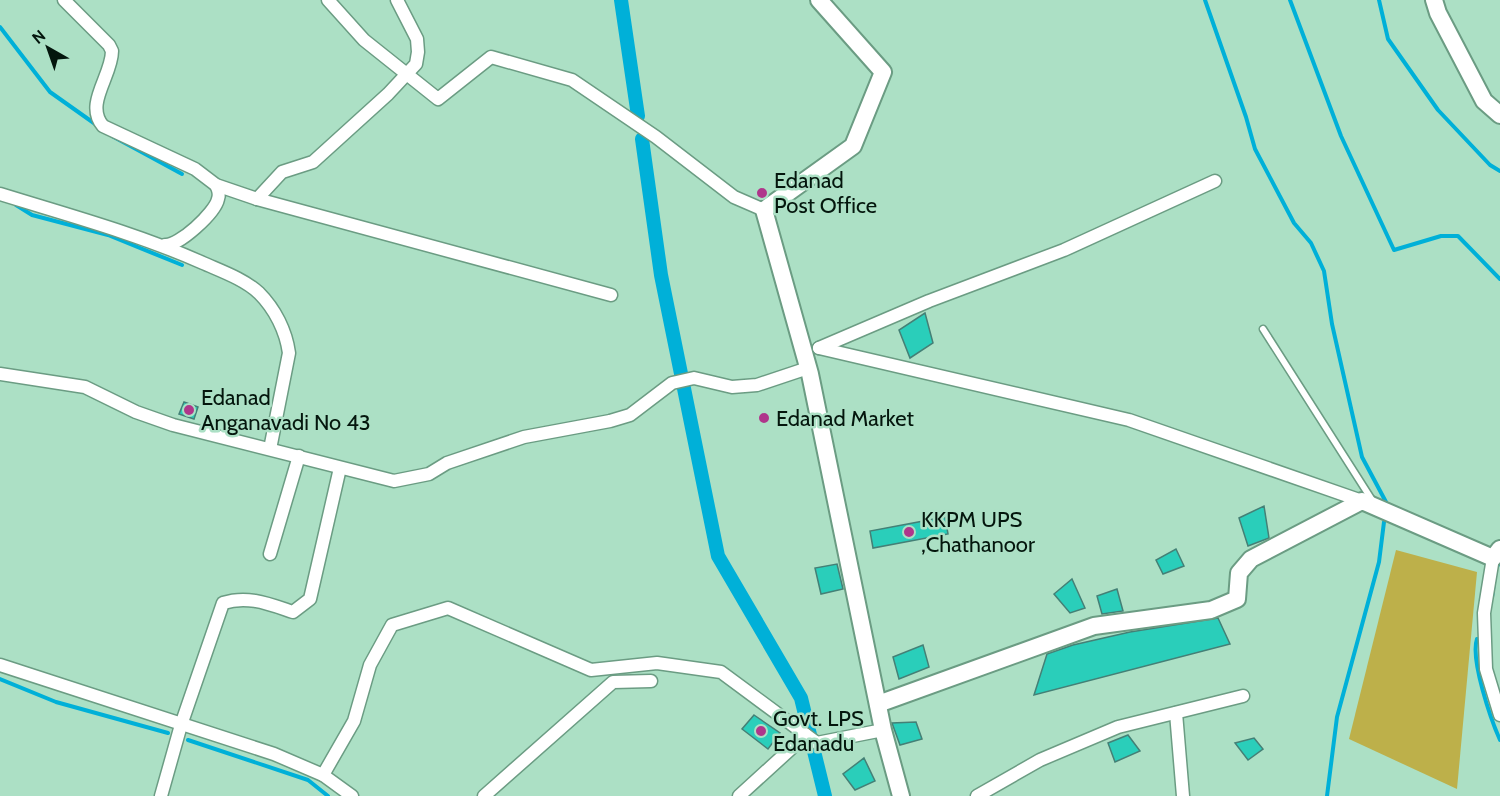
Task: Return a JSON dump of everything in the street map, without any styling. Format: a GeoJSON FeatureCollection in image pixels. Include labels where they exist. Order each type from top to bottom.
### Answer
{"type":"FeatureCollection","features":[{"type":"Feature","properties":{"kind":"street"},"geometry":{"type":"LineString","coordinates":[[64,0],[109,45],[112,51],[96,102],[98,121],[103,126],[195,170],[216,185],[257,199],[611,295]]}},
{"type":"Feature","properties":{"kind":"street"},"geometry":{"type":"LineString","coordinates":[[328,0],[364,40],[438,99],[491,57],[572,80],[656,137],[734,197],[764,210],[810,357],[883,730],[901,796]]}},
{"type":"Feature","properties":{"kind":"street"},"geometry":{"type":"LineString","coordinates":[[257,199],[282,172],[313,162],[416,64],[417,39],[397,0]]}},
{"type":"Feature","properties":{"kind":"street"},"geometry":{"type":"LineString","coordinates":[[764,210],[853,146],[883,72],[819,0]]}},
{"type":"Feature","properties":{"kind":"street"},"geometry":{"type":"LineString","coordinates":[[1434,0],[1438,13],[1484,101],[1500,115]]}},
{"type":"Feature","properties":{"kind":"street"},"geometry":{"type":"LineString","coordinates":[[0,374],[85,387],[136,412],[173,425],[394,481],[429,474],[447,463],[524,437],[610,421],[630,415],[672,383],[687,379],[711,380],[732,387],[757,386],[799,369],[810,357],[929,301],[1064,250],[1215,181]]}},
{"type":"Feature","properties":{"kind":"street"},"geometry":{"type":"LineString","coordinates":[[164,245],[171,246],[184,238],[215,207],[219,194],[216,185]]}},
{"type":"Feature","properties":{"kind":"street"},"geometry":{"type":"LineString","coordinates":[[0,194],[164,245],[231,276],[258,292],[280,322],[287,338],[289,353],[270,449]]}},
{"type":"Feature","properties":{"kind":"street"},"geometry":{"type":"LineString","coordinates":[[810,357],[1129,420],[1370,504],[1496,553],[1484,613],[1486,669],[1500,715]]}},
{"type":"Feature","properties":{"kind":"street"},"geometry":{"type":"LineString","coordinates":[[270,554],[299,456]]}},
{"type":"Feature","properties":{"kind":"street"},"geometry":{"type":"LineString","coordinates":[[161,796],[223,603],[236,599],[256,600],[293,612],[310,598],[340,468]]}},
{"type":"Feature","properties":{"kind":"street"},"geometry":{"type":"LineString","coordinates":[[878,704],[1094,626],[1211,610],[1237,599],[1239,573],[1251,559],[1370,504]]}},
{"type":"Feature","properties":{"kind":"street"},"geometry":{"type":"LineString","coordinates":[[323,775],[354,721],[370,665],[392,625],[448,608],[591,670],[657,663],[721,672],[817,742],[883,730]]}},
{"type":"Feature","properties":{"kind":"street"},"geometry":{"type":"LineString","coordinates":[[0,665],[274,754],[323,775],[352,796]]}},
{"type":"Feature","properties":{"kind":"street"},"geometry":{"type":"LineString","coordinates":[[484,796],[613,682],[651,681]]}},
{"type":"Feature","properties":{"kind":"street"},"geometry":{"type":"LineString","coordinates":[[977,796],[1062,750],[1118,727],[1243,696]]}},
{"type":"Feature","properties":{"kind":"street"},"geometry":{"type":"LineString","coordinates":[[1176,713],[1183,796]]}},
{"type":"Feature","properties":{"kind":"street"},"geometry":{"type":"LineString","coordinates":[[739,796],[806,735]]}},
{"type":"Feature","properties":{"kind":"lane"},"geometry":{"type":"LineString","coordinates":[[1263,329],[1370,504]]}},
{"type":"Feature","properties":{"kind":"shaded area"},"geometry":{"type":"Polygon","coordinates":[[[1396,550],[1477,572],[1457,789],[1349,739],[1396,550]]]}},
{"type":"Feature","properties":{"kind":"building"},"geometry":{"type":"Polygon","coordinates":[[[925,313],[933,343],[910,358],[899,330],[925,313]]]}},
{"type":"Feature","properties":{"kind":"building","name":"Edanad Anganavadi No 43"},"geometry":{"type":"Polygon","coordinates":[[[184,402],[198,407],[194,419],[179,414],[184,402]]]}},
{"type":"Feature","properties":{"kind":"building"},"geometry":{"type":"Polygon","coordinates":[[[1264,506],[1269,538],[1248,546],[1239,518],[1264,506]]]}},
{"type":"Feature","properties":{"kind":"building","name":"KKPM UPS ,Chathanoor"},"geometry":{"type":"Polygon","coordinates":[[[945,517],[948,534],[873,548],[870,531],[945,517]]]}},
{"type":"Feature","properties":{"kind":"building"},"geometry":{"type":"Polygon","coordinates":[[[1176,549],[1184,566],[1163,574],[1156,560],[1176,549]]]}},
{"type":"Feature","properties":{"kind":"building"},"geometry":{"type":"Polygon","coordinates":[[[837,564],[843,589],[821,594],[815,568],[837,564]]]}},
{"type":"Feature","properties":{"kind":"building"},"geometry":{"type":"Polygon","coordinates":[[[1072,579],[1085,608],[1070,613],[1054,594],[1072,579]]]}},
{"type":"Feature","properties":{"kind":"building"},"geometry":{"type":"Polygon","coordinates":[[[1117,589],[1123,611],[1102,614],[1097,596],[1117,589]]]}},
{"type":"Feature","properties":{"kind":"building"},"geometry":{"type":"Polygon","coordinates":[[[1218,618],[1230,644],[1034,695],[1047,654],[1073,645],[1130,632],[1218,618]]]}},
{"type":"Feature","properties":{"kind":"building"},"geometry":{"type":"Polygon","coordinates":[[[923,645],[929,667],[899,679],[893,657],[923,645]]]}},
{"type":"Feature","properties":{"kind":"building","name":"Govt. LPS Edanadu"},"geometry":{"type":"Polygon","coordinates":[[[754,715],[780,733],[768,749],[742,729],[754,715]]]}},
{"type":"Feature","properties":{"kind":"building"},"geometry":{"type":"Polygon","coordinates":[[[916,722],[922,739],[900,745],[892,723],[916,722]]]}},
{"type":"Feature","properties":{"kind":"building"},"geometry":{"type":"Polygon","coordinates":[[[1128,735],[1140,751],[1115,762],[1108,743],[1128,735]]]}},
{"type":"Feature","properties":{"kind":"building"},"geometry":{"type":"Polygon","coordinates":[[[1254,738],[1263,749],[1248,760],[1235,743],[1254,738]]]}},
{"type":"Feature","properties":{"kind":"building"},"geometry":{"type":"Polygon","coordinates":[[[864,758],[875,781],[855,790],[843,774],[864,758]]]}},
{"type":"Feature","properties":{"kind":"waterway"},"geometry":{"type":"LineString","coordinates":[[621,0],[638,116]]}},
{"type":"Feature","properties":{"kind":"waterway"},"geometry":{"type":"LineString","coordinates":[[1205,0],[1255,149],[1294,223],[1311,243],[1324,271],[1332,324],[1362,457],[1386,502]]}},
{"type":"Feature","properties":{"kind":"waterway"},"geometry":{"type":"LineString","coordinates":[[1290,0],[1341,136],[1394,250],[1441,236],[1458,236],[1500,279]]}},
{"type":"Feature","properties":{"kind":"waterway"},"geometry":{"type":"LineString","coordinates":[[1379,0],[1388,39],[1438,110],[1490,165],[1500,171]]}},
{"type":"Feature","properties":{"kind":"waterway"},"geometry":{"type":"LineString","coordinates":[[0,27],[50,92],[98,126]]}},
{"type":"Feature","properties":{"kind":"waterway"},"geometry":{"type":"LineString","coordinates":[[112,136],[182,174]]}},
{"type":"Feature","properties":{"kind":"waterway"},"geometry":{"type":"LineString","coordinates":[[642,139],[661,275],[718,556],[801,698],[825,796]]}},
{"type":"Feature","properties":{"kind":"waterway"},"geometry":{"type":"LineString","coordinates":[[16,205],[32,215],[108,235],[182,265]]}},
{"type":"Feature","properties":{"kind":"waterway"},"geometry":{"type":"LineString","coordinates":[[1327,796],[1337,717],[1379,562],[1384,522]]}},
{"type":"Feature","properties":{"kind":"waterway"},"geometry":{"type":"LineString","coordinates":[[1492,597],[1496,567],[1500,563]]}},
{"type":"Feature","properties":{"kind":"waterway"},"geometry":{"type":"LineString","coordinates":[[1477,639],[1476,660],[1479,674],[1500,740]]}},
{"type":"Feature","properties":{"kind":"waterway"},"geometry":{"type":"LineString","coordinates":[[0,679],[56,702],[168,733]]}},
{"type":"Feature","properties":{"kind":"waterway"},"geometry":{"type":"LineString","coordinates":[[188,740],[308,780],[328,796]]}},
{"type":"Feature","properties":{"kind":"place","name":"Edanad Post Office"},"geometry":{"type":"Point","coordinates":[762,193]}},
{"type":"Feature","properties":{"kind":"place","name":"Edanad Anganavadi No 43"},"geometry":{"type":"Point","coordinates":[189,410]}},
{"type":"Feature","properties":{"kind":"place","name":"Edanad Market"},"geometry":{"type":"Point","coordinates":[764,418]}},
{"type":"Feature","properties":{"kind":"place","name":"KKPM UPS ,Chathanoor"},"geometry":{"type":"Point","coordinates":[909,532]}},
{"type":"Feature","properties":{"kind":"place","name":"Govt. LPS Edanadu"},"geometry":{"type":"Point","coordinates":[761,731]}}]}
